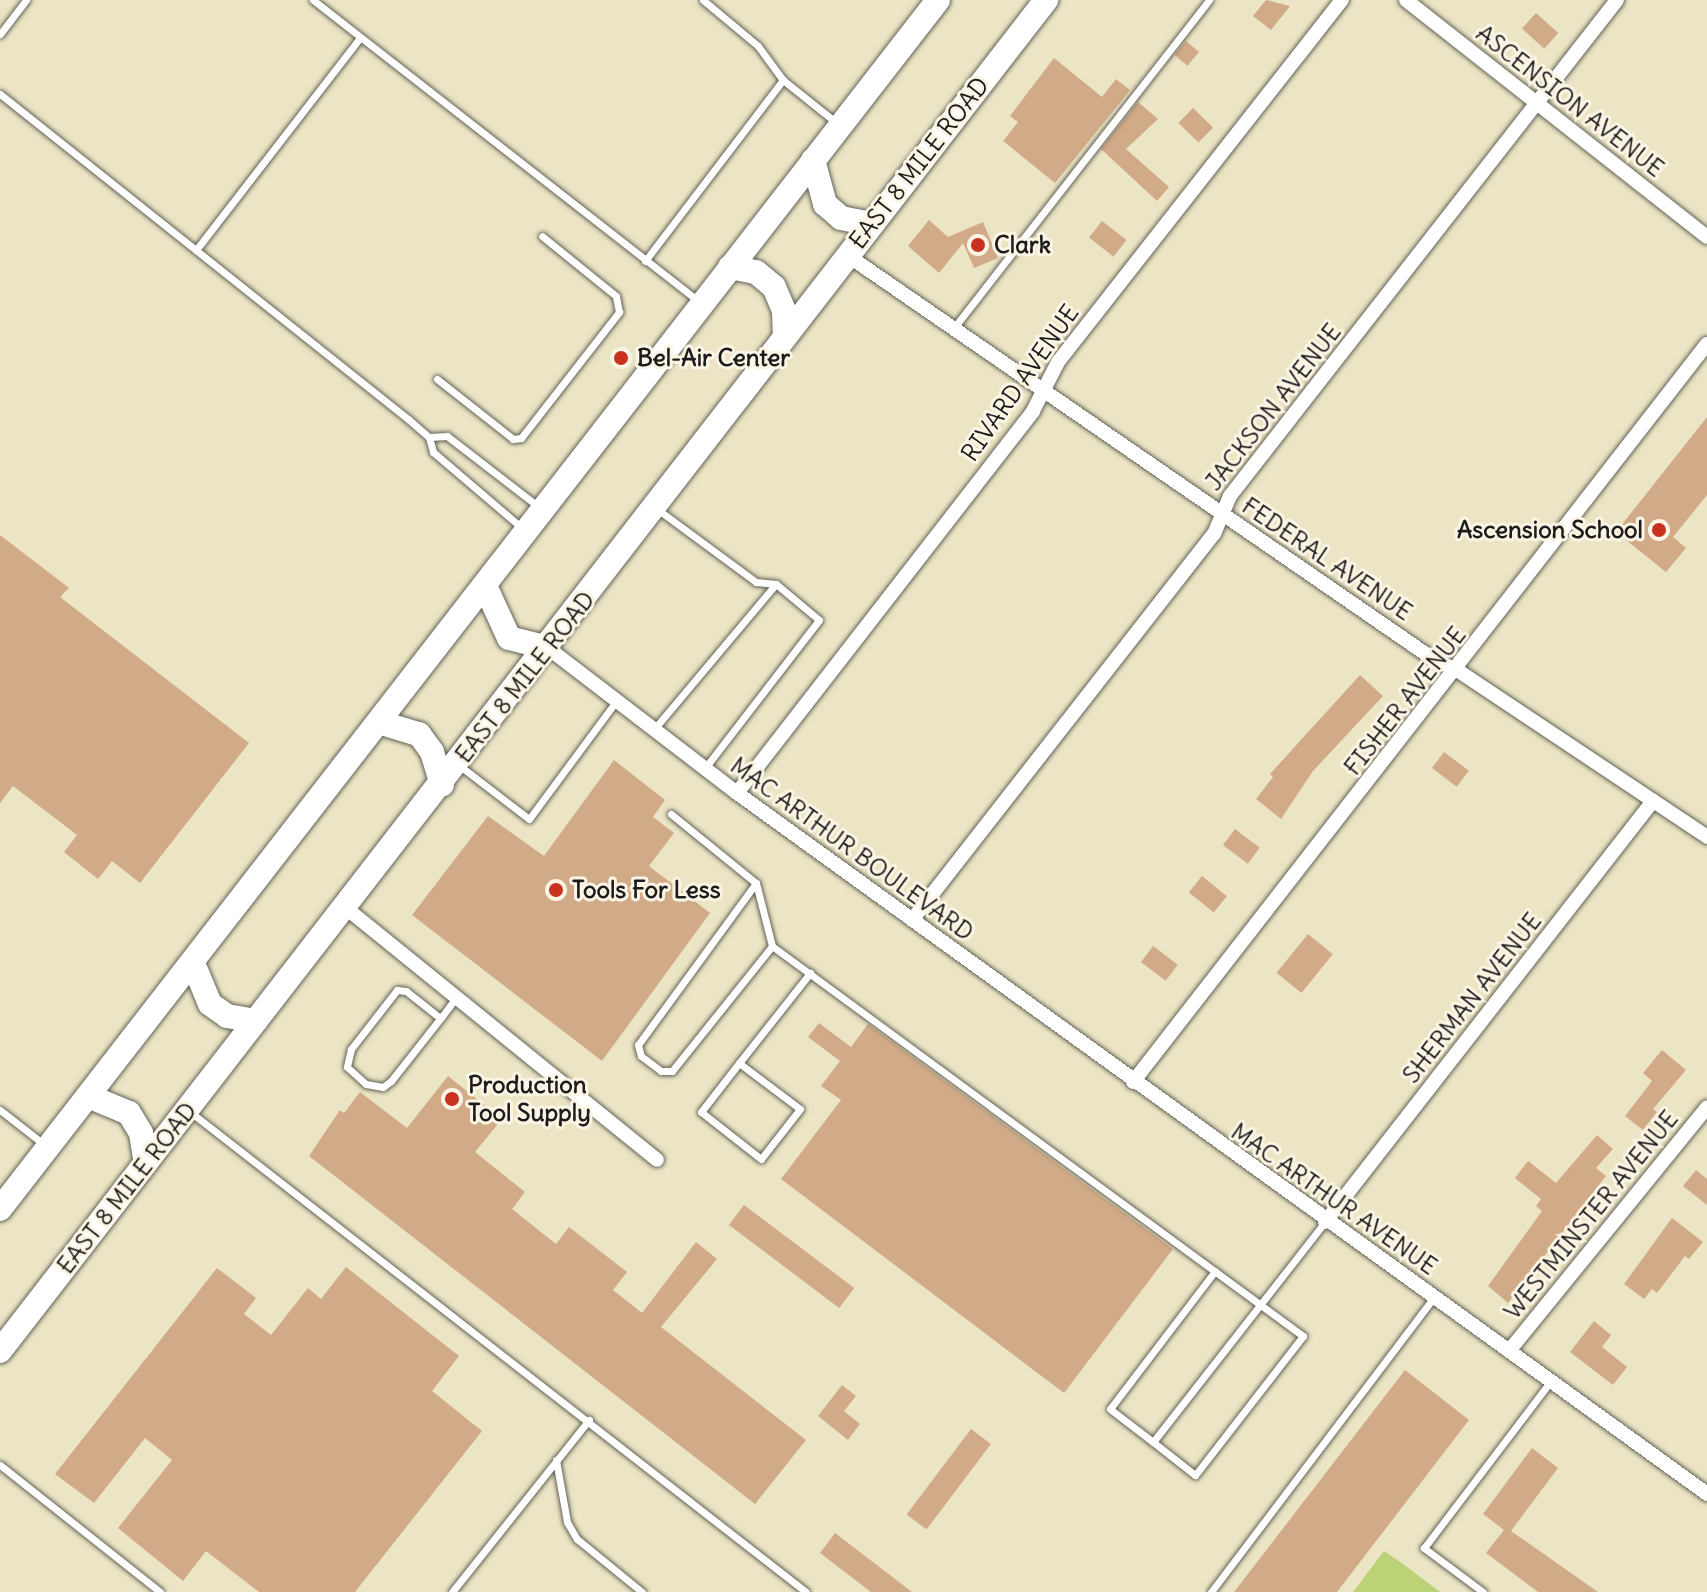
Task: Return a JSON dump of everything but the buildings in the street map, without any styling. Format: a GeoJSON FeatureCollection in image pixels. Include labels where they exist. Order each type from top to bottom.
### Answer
{"type":"FeatureCollection","features":[{"type":"Feature","properties":{"kind":"highway"},"geometry":{"type":"LineString","coordinates":[[0,1209],[382,723],[938,0]]}},
{"type":"Feature","properties":{"kind":"highway","name":"EAST 8 MILE ROAD"},"geometry":{"type":"LineString","coordinates":[[0,1351],[442,785],[1046,0]]}},
{"type":"Feature","properties":{"kind":"highway"},"geometry":{"type":"LineString","coordinates":[[813,160],[825,204],[841,218],[871,224]]}},
{"type":"Feature","properties":{"kind":"highway"},"geometry":{"type":"LineString","coordinates":[[730,267],[756,272],[774,287],[784,311],[785,336]]}},
{"type":"Feature","properties":{"kind":"highway"},"geometry":{"type":"LineString","coordinates":[[486,588],[494,615],[509,638],[548,648]]}},
{"type":"Feature","properties":{"kind":"highway"},"geometry":{"type":"LineString","coordinates":[[382,723],[419,734],[432,752],[442,785]]}},
{"type":"Feature","properties":{"kind":"highway"},"geometry":{"type":"LineString","coordinates":[[193,963],[210,1004],[227,1016],[256,1021]]}},
{"type":"Feature","properties":{"kind":"highway"},"geometry":{"type":"LineString","coordinates":[[88,1096],[129,1113],[141,1133],[146,1163]]}},
{"type":"Feature","properties":{"kind":"street","name":"RIVARD AVENUE"},"geometry":{"type":"LineString","coordinates":[[737,793],[1033,411],[1058,362],[1342,0]]}},
{"type":"Feature","properties":{"kind":"street","name":"ASCENSION AVENUE"},"geometry":{"type":"LineString","coordinates":[[1406,0],[1707,237]]}},
{"type":"Feature","properties":{"kind":"street","name":"JACKSON AVENUE"},"geometry":{"type":"LineString","coordinates":[[912,920],[1214,534],[1219,512],[1617,0]]}},
{"type":"Feature","properties":{"kind":"street","name":"FEDERAL AVENUE"},"geometry":{"type":"LineString","coordinates":[[847,255],[1433,659],[1457,670],[1707,837]]}},
{"type":"Feature","properties":{"kind":"street","name":"FISHER AVENUE"},"geometry":{"type":"LineString","coordinates":[[1133,1082],[1457,670],[1707,344]]}},
{"type":"Feature","properties":{"kind":"street","name":"MAC ARTHUR BOULEVARD"},"geometry":{"type":"LineString","coordinates":[[548,648],[737,793],[1133,1082]]}},
{"type":"Feature","properties":{"kind":"street","name":"SHERMAN AVENUE"},"geometry":{"type":"LineString","coordinates":[[1325,1222],[1653,801]]}},
{"type":"Feature","properties":{"kind":"street"},"geometry":{"type":"LineString","coordinates":[[346,908],[657,1160]]}},
{"type":"Feature","properties":{"kind":"street","name":"MAC ARTHUR AVENUE"},"geometry":{"type":"LineString","coordinates":[[1133,1082],[1509,1351]]}},
{"type":"Feature","properties":{"kind":"street","name":"WESTMINSTER AVENUE"},"geometry":{"type":"LineString","coordinates":[[1509,1351],[1707,1107]]}},
{"type":"Feature","properties":{"kind":"street"},"geometry":{"type":"LineString","coordinates":[[1509,1351],[1706,1491]]}},
{"type":"Feature","properties":{"kind":"lane"},"geometry":{"type":"LineString","coordinates":[[0,34],[26,0]]}},
{"type":"Feature","properties":{"kind":"lane"},"geometry":{"type":"LineString","coordinates":[[313,0],[702,304]]}},
{"type":"Feature","properties":{"kind":"lane"},"geometry":{"type":"LineString","coordinates":[[703,0],[758,46],[783,80],[840,126]]}},
{"type":"Feature","properties":{"kind":"lane"},"geometry":{"type":"LineString","coordinates":[[953,329],[1209,0]]}},
{"type":"Feature","properties":{"kind":"lane"},"geometry":{"type":"LineString","coordinates":[[196,250],[360,38]]}},
{"type":"Feature","properties":{"kind":"lane"},"geometry":{"type":"LineString","coordinates":[[645,261],[783,80]]}},
{"type":"Feature","properties":{"kind":"lane"},"geometry":{"type":"LineString","coordinates":[[0,94],[429,437],[433,452],[528,533]]}},
{"type":"Feature","properties":{"kind":"lane"},"geometry":{"type":"LineString","coordinates":[[437,379],[513,439],[521,438],[619,312],[616,296],[542,236]]}},
{"type":"Feature","properties":{"kind":"lane"},"geometry":{"type":"LineString","coordinates":[[429,437],[447,436],[545,511]]}},
{"type":"Feature","properties":{"kind":"lane"},"geometry":{"type":"LineString","coordinates":[[655,508],[756,582],[776,584],[819,620],[705,768]]}},
{"type":"Feature","properties":{"kind":"lane"},"geometry":{"type":"LineString","coordinates":[[655,728],[776,584]]}},
{"type":"Feature","properties":{"kind":"lane"},"geometry":{"type":"LineString","coordinates":[[458,764],[529,819],[617,700]]}},
{"type":"Feature","properties":{"kind":"lane"},"geometry":{"type":"LineString","coordinates":[[671,814],[756,883],[772,946],[1260,1303],[1303,1336],[1195,1475],[1110,1409],[1215,1271]]}},
{"type":"Feature","properties":{"kind":"lane"},"geometry":{"type":"LineString","coordinates":[[756,883],[638,1045],[641,1056],[661,1071],[672,1071],[772,946]]}},
{"type":"Feature","properties":{"kind":"lane"},"geometry":{"type":"LineString","coordinates":[[739,1063],[800,1109],[761,1159],[701,1112],[739,1063],[810,973]]}},
{"type":"Feature","properties":{"kind":"lane"},"geometry":{"type":"LineString","coordinates":[[440,1018],[406,991],[397,990],[351,1049],[347,1067],[366,1084],[383,1087],[440,1018],[456,998]]}},
{"type":"Feature","properties":{"kind":"lane"},"geometry":{"type":"LineString","coordinates":[[0,1110],[48,1147]]}},
{"type":"Feature","properties":{"kind":"lane"},"geometry":{"type":"LineString","coordinates":[[188,1110],[806,1592]]}},
{"type":"Feature","properties":{"kind":"lane"},"geometry":{"type":"LineString","coordinates":[[1153,1442],[1325,1222]]}},
{"type":"Feature","properties":{"kind":"lane"},"geometry":{"type":"LineString","coordinates":[[1211,1592],[1434,1297]]}},
{"type":"Feature","properties":{"kind":"lane"},"geometry":{"type":"LineString","coordinates":[[1483,1592],[1424,1548],[1550,1382]]}},
{"type":"Feature","properties":{"kind":"lane"},"geometry":{"type":"LineString","coordinates":[[452,1592],[589,1420]]}},
{"type":"Feature","properties":{"kind":"lane"},"geometry":{"type":"LineString","coordinates":[[556,1460],[567,1522],[577,1539],[642,1592]]}},
{"type":"Feature","properties":{"kind":"lane"},"geometry":{"type":"LineString","coordinates":[[0,1465],[160,1592]]}},
{"type":"Feature","properties":{"kind":"green space"},"geometry":{"type":"Polygon","coordinates":[[[1384,1551],[1403,1564],[1440,1592],[1353,1592],[1384,1551]]]}},
{"type":"Feature","properties":{"kind":"place","name":"Clark"},"geometry":{"type":"Point","coordinates":[978,245]}},
{"type":"Feature","properties":{"kind":"place","name":"Bel-Air Center"},"geometry":{"type":"Point","coordinates":[621,358]}},
{"type":"Feature","properties":{"kind":"place","name":"Ascension School"},"geometry":{"type":"Point","coordinates":[1659,530]}},
{"type":"Feature","properties":{"kind":"place","name":"Tools For Less"},"geometry":{"type":"Point","coordinates":[556,890]}},
{"type":"Feature","properties":{"kind":"place","name":"Production Tool Supply"},"geometry":{"type":"Point","coordinates":[452,1099]}}]}
